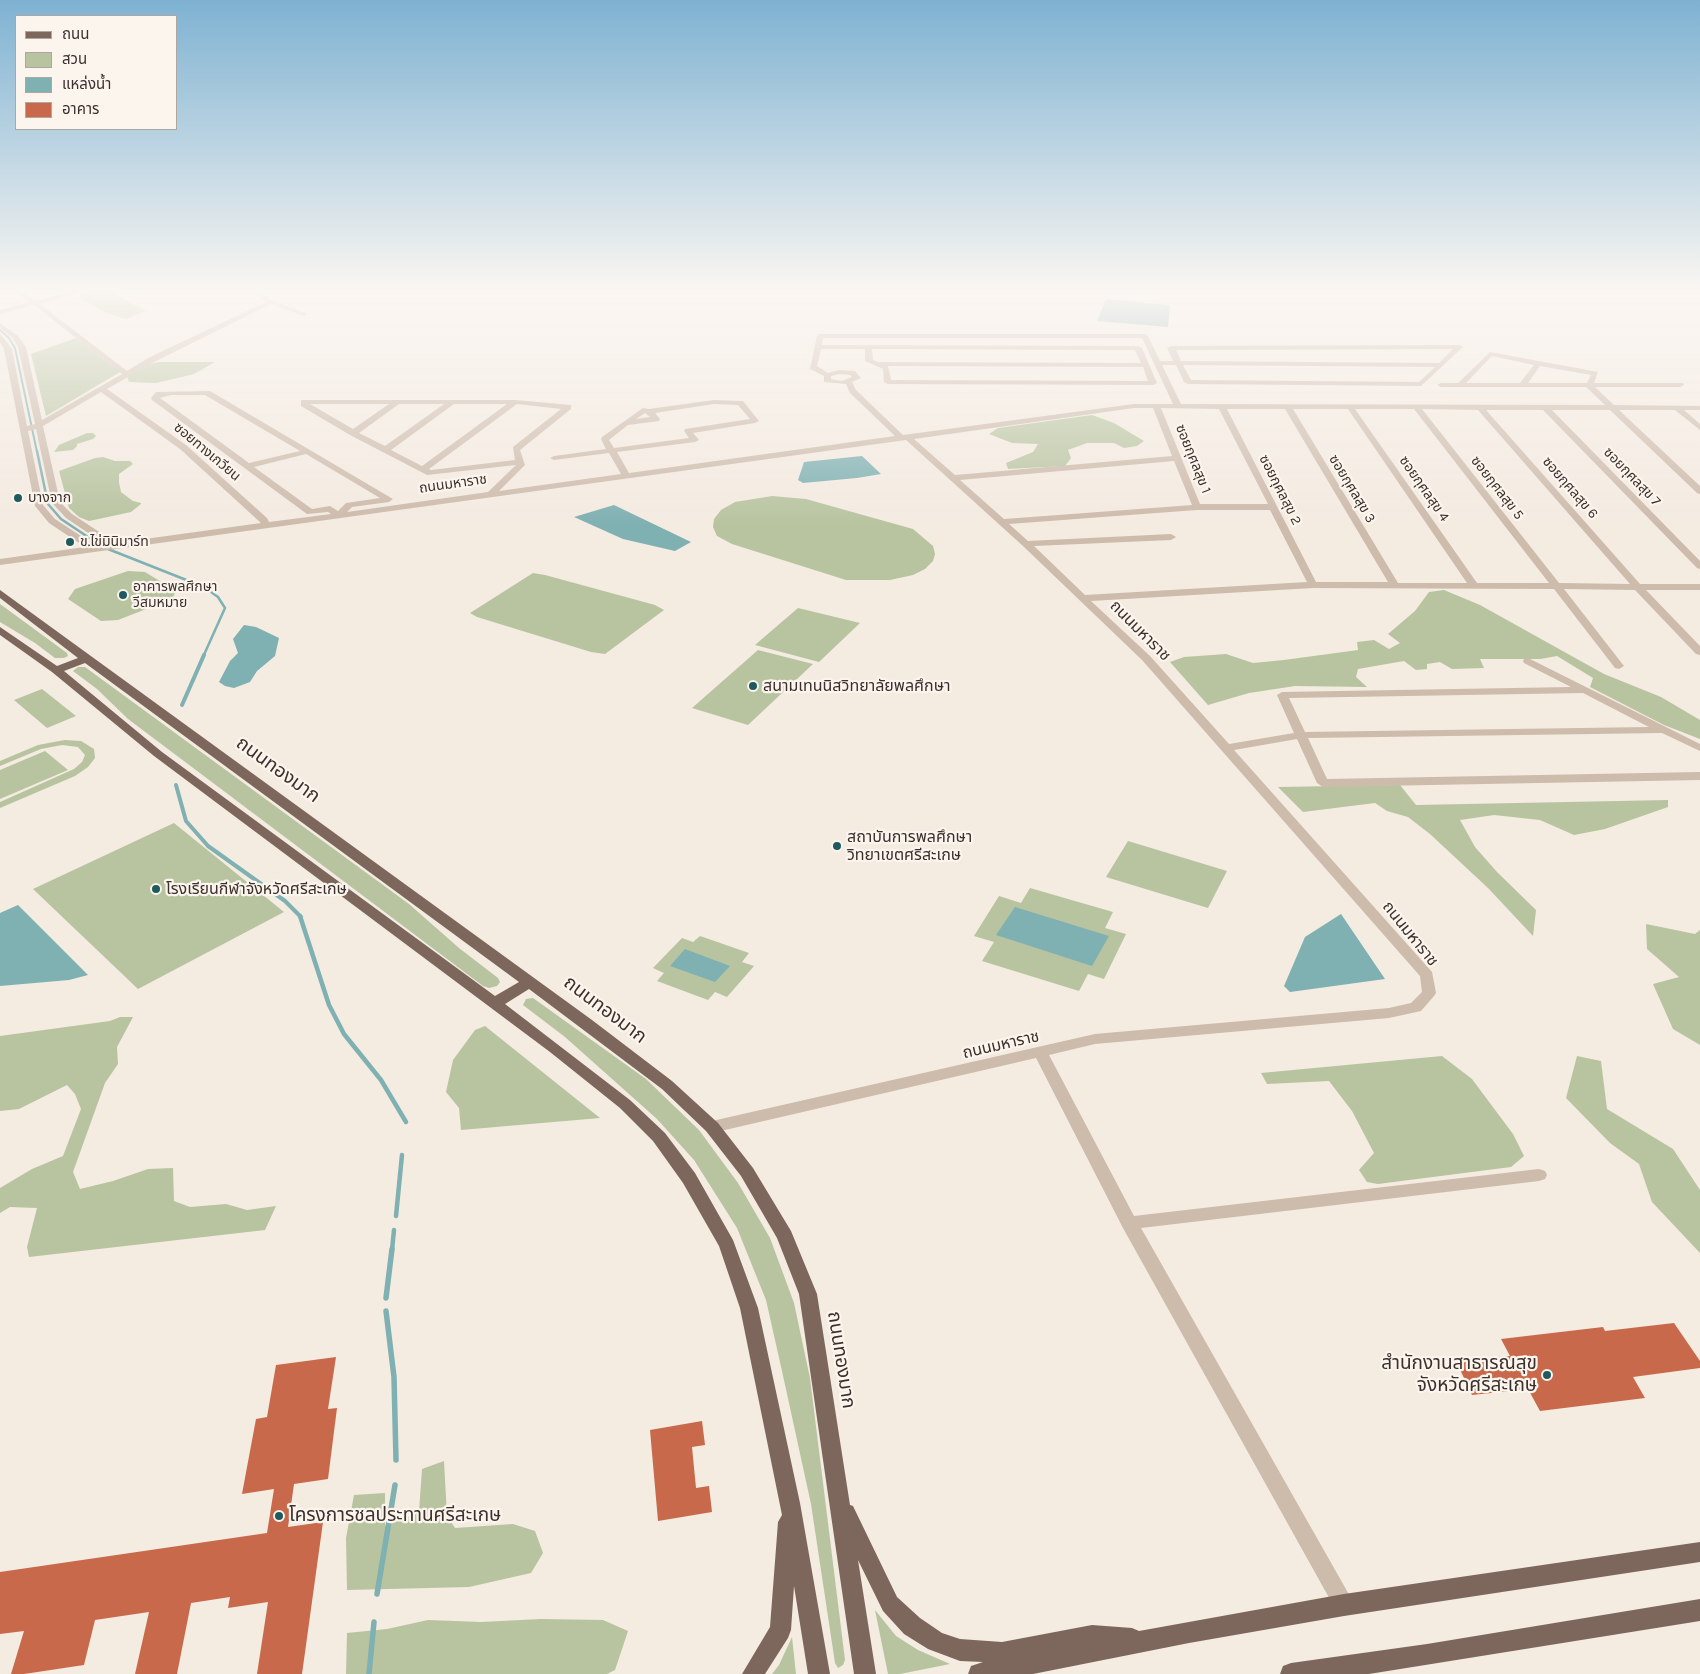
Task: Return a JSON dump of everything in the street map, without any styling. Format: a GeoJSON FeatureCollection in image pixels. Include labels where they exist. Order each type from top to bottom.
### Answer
{"type":"FeatureCollection","features":[{"type":"Feature","properties":{"kind":"main road","name":"ถนนทองมาก"},"geometry":{"type":"LineString","coordinates":[[0,593],[667,1085],[712,1127],[746,1172],[785,1236],[808,1294],[865,1674]]}},
{"type":"Feature","properties":{"kind":"main road"},"geometry":{"type":"LineString","coordinates":[[0,630],[56,670],[158,754],[495,1003],[626,1104],[660,1137],[689,1178],[727,1245],[749,1308],[790,1503],[818,1674]]}},
{"type":"Feature","properties":{"kind":"main road"},"geometry":{"type":"LineString","coordinates":[[56,670],[86,658]]}},
{"type":"Feature","properties":{"kind":"main road"},"geometry":{"type":"LineString","coordinates":[[495,1003],[529,982]]}},
{"type":"Feature","properties":{"kind":"main road"},"geometry":{"type":"LineString","coordinates":[[840,1501],[890,1604],[912,1626],[936,1640],[960,1650],[1002,1653],[1092,1636],[1150,1640]]}},
{"type":"Feature","properties":{"kind":"main road"},"geometry":{"type":"LineString","coordinates":[[753,1674],[780,1630],[790,1503]]}},
{"type":"Feature","properties":{"kind":"main road"},"geometry":{"type":"LineString","coordinates":[[979,1674],[1150,1640],[1344,1605],[1700,1552]]}},
{"type":"Feature","properties":{"kind":"main road"},"geometry":{"type":"LineString","coordinates":[[1291,1674],[1427,1655],[1700,1610]]}},
{"type":"Feature","properties":{"kind":"street"},"geometry":{"type":"LineString","coordinates":[[12,369],[40,506],[52,521],[94,549]]}},
{"type":"Feature","properties":{"kind":"street"},"geometry":{"type":"LineString","coordinates":[[27,369],[56,503],[69,516],[114,546]]}},
{"type":"Feature","properties":{"kind":"street"},"geometry":{"type":"LineString","coordinates":[[121,369],[126,373]]}},
{"type":"Feature","properties":{"kind":"street"},"geometry":{"type":"LineString","coordinates":[[24,430],[39,425],[134,369]]}},
{"type":"Feature","properties":{"kind":"street"},"geometry":{"type":"LineString","coordinates":[[816,369],[828,375],[826,377],[831,381],[848,382],[853,391],[906,439]]}},
{"type":"Feature","properties":{"kind":"street"},"geometry":{"type":"LineString","coordinates":[[886,369],[888,382],[1153,384],[1147,369]]}},
{"type":"Feature","properties":{"kind":"street"},"geometry":{"type":"LineString","coordinates":[[1034,369],[1038,383]]}},
{"type":"Feature","properties":{"kind":"street"},"geometry":{"type":"LineString","coordinates":[[1161,369],[1178,406]]}},
{"type":"Feature","properties":{"kind":"street"},"geometry":{"type":"LineString","coordinates":[[1181,369],[1188,382],[1421,384],[1437,369]]}},
{"type":"Feature","properties":{"kind":"street"},"geometry":{"type":"LineString","coordinates":[[1460,385],[1475,369]]}},
{"type":"Feature","properties":{"kind":"street"},"geometry":{"type":"LineString","coordinates":[[1522,385],[1534,369]]}},
{"type":"Feature","properties":{"kind":"street"},"geometry":{"type":"LineString","coordinates":[[1567,369],[1594,374],[1589,386]]}},
{"type":"Feature","properties":{"kind":"street"},"geometry":{"type":"LineString","coordinates":[[1441,385],[1680,385]]}},
{"type":"Feature","properties":{"kind":"street"},"geometry":{"type":"LineString","coordinates":[[1589,386],[1700,491]]}},
{"type":"Feature","properties":{"kind":"street","name":"ซอยทางเกวียน"},"geometry":{"type":"LineString","coordinates":[[101,388],[183,447],[264,520],[266,525]]}},
{"type":"Feature","properties":{"kind":"street"},"geometry":{"type":"LineString","coordinates":[[207,393],[389,498],[349,506],[339,515],[330,508],[310,512],[248,466],[154,398],[159,394],[207,393]]}},
{"type":"Feature","properties":{"kind":"street"},"geometry":{"type":"LineString","coordinates":[[353,432],[399,401]]}},
{"type":"Feature","properties":{"kind":"street"},"geometry":{"type":"LineString","coordinates":[[385,450],[454,401]]}},
{"type":"Feature","properties":{"kind":"street"},"geometry":{"type":"LineString","coordinates":[[491,494],[521,465],[521,462],[516,449],[568,407],[514,402],[304,402],[304,404],[353,432],[430,473],[521,462]]}},
{"type":"Feature","properties":{"kind":"street"},"geometry":{"type":"LineString","coordinates":[[422,470],[514,402]]}},
{"type":"Feature","properties":{"kind":"street"},"geometry":{"type":"LineString","coordinates":[[554,458],[612,450],[695,440],[688,431],[755,421],[740,403],[714,402],[649,411],[656,419],[626,423],[605,439],[612,450],[626,476]]}},
{"type":"Feature","properties":{"kind":"street","name":"ถนนมหาราช"},"geometry":{"type":"LineString","coordinates":[[0,562],[906,439],[1134,406],[1700,408]]}},
{"type":"Feature","properties":{"kind":"street","name":"ซอยกุศลสุข 1"},"geometry":{"type":"LineString","coordinates":[[1156,406],[1197,507],[1273,507]]}},
{"type":"Feature","properties":{"kind":"street","name":"ซอยกุศลสุข 2"},"geometry":{"type":"LineString","coordinates":[[1222,406],[1313,585]]}},
{"type":"Feature","properties":{"kind":"street","name":"ซอยกุศลสุข 3"},"geometry":{"type":"LineString","coordinates":[[1287,406],[1395,586]]}},
{"type":"Feature","properties":{"kind":"street","name":"ซอยกุศลสุข 4"},"geometry":{"type":"LineString","coordinates":[[1350,407],[1474,586]]}},
{"type":"Feature","properties":{"kind":"street","name":"ซอยกุศลสุข 5"},"geometry":{"type":"LineString","coordinates":[[1416,407],[1619,666]]}},
{"type":"Feature","properties":{"kind":"street","name":"ซอยกุศลสุข 6"},"geometry":{"type":"LineString","coordinates":[[1480,407],[1638,586],[1700,652]]}},
{"type":"Feature","properties":{"kind":"street","name":"ซอยกุศลสุข 7"},"geometry":{"type":"LineString","coordinates":[[1545,407],[1700,566]]}},
{"type":"Feature","properties":{"kind":"street"},"geometry":{"type":"LineString","coordinates":[[1676,408],[1700,428]]}},
{"type":"Feature","properties":{"kind":"street","name":"ถนนมหาราช"},"geometry":{"type":"LineString","coordinates":[[712,1127],[1041,1053],[1095,1039],[1389,1012],[1416,1007],[1429,993],[1427,975],[1146,658],[1002,522],[906,439]]}},
{"type":"Feature","properties":{"kind":"street"},"geometry":{"type":"LineString","coordinates":[[248,466],[308,451]]}},
{"type":"Feature","properties":{"kind":"street"},"geometry":{"type":"LineString","coordinates":[[953,478],[1094,467],[1178,458]]}},
{"type":"Feature","properties":{"kind":"street"},"geometry":{"type":"LineString","coordinates":[[1002,522],[1197,507]]}},
{"type":"Feature","properties":{"kind":"street"},"geometry":{"type":"LineString","coordinates":[[1026,544],[1171,537]]}},
{"type":"Feature","properties":{"kind":"street"},"geometry":{"type":"LineString","coordinates":[[1084,598],[1313,585],[1700,587]]}},
{"type":"Feature","properties":{"kind":"street"},"geometry":{"type":"LineString","coordinates":[[1528,661],[1700,748]]}},
{"type":"Feature","properties":{"kind":"street"},"geometry":{"type":"LineString","coordinates":[[1585,690],[1282,695],[1323,783],[1700,776]]}},
{"type":"Feature","properties":{"kind":"street"},"geometry":{"type":"LineString","coordinates":[[1226,748],[1301,735],[1665,730]]}},
{"type":"Feature","properties":{"kind":"street"},"geometry":{"type":"LineString","coordinates":[[1041,1053],[1129,1223],[1344,1605]]}},
{"type":"Feature","properties":{"kind":"street"},"geometry":{"type":"LineString","coordinates":[[1129,1223],[1539,1175]]}},
{"type":"Feature","properties":{"kind":"green space"},"geometry":{"type":"Polygon","coordinates":[[[35,369],[116,369],[120,372],[46,416],[35,369]]]}},
{"type":"Feature","properties":{"kind":"green space"},"geometry":{"type":"Polygon","coordinates":[[[140,369],[203,369],[194,374],[156,383],[129,382],[127,377],[140,369]]]}},
{"type":"Feature","properties":{"kind":"green space"},"geometry":{"type":"Polygon","coordinates":[[[1092,415],[1114,423],[1144,441],[1137,446],[1124,448],[1114,443],[1087,443],[1068,450],[1071,458],[1065,466],[1008,469],[1006,463],[1033,452],[1038,444],[1012,443],[989,434],[998,428],[1092,415]]]}},
{"type":"Feature","properties":{"kind":"green space"},"geometry":{"type":"Polygon","coordinates":[[[87,433],[93,433],[96,436],[93,439],[77,444],[73,450],[54,452],[59,445],[87,433]]]}},
{"type":"Feature","properties":{"kind":"green space"},"geometry":{"type":"Polygon","coordinates":[[[103,457],[115,461],[130,461],[133,464],[119,474],[121,492],[133,501],[141,504],[131,512],[89,521],[79,517],[69,508],[59,471],[103,457]]]}},
{"type":"Feature","properties":{"kind":"green space"},"geometry":{"type":"Polygon","coordinates":[[[772,496],[806,499],[913,529],[933,546],[935,554],[933,561],[925,569],[913,575],[890,580],[846,580],[732,544],[717,536],[713,527],[714,519],[721,510],[735,502],[772,496]]]}},
{"type":"Feature","properties":{"kind":"green space","name":"อาคารพลศึกษา วีสมหมาย"},"geometry":{"type":"Polygon","coordinates":[[[128,571],[145,572],[176,591],[172,599],[118,620],[101,621],[68,599],[75,589],[128,571]]]}},
{"type":"Feature","properties":{"kind":"green space"},"geometry":{"type":"Polygon","coordinates":[[[533,573],[655,605],[664,610],[605,654],[591,652],[477,617],[470,613],[533,573]]]}},
{"type":"Feature","properties":{"kind":"green space"},"geometry":{"type":"Polygon","coordinates":[[[1444,590],[1480,605],[1604,674],[1661,697],[1700,720],[1700,739],[1664,725],[1590,687],[1593,678],[1557,656],[1540,659],[1480,659],[1484,668],[1452,669],[1440,662],[1427,664],[1427,669],[1416,670],[1404,661],[1358,669],[1356,677],[1367,687],[1295,686],[1249,693],[1208,705],[1170,662],[1184,657],[1226,654],[1253,663],[1284,660],[1358,650],[1357,642],[1374,640],[1389,649],[1400,643],[1388,634],[1415,611],[1429,592],[1444,590]]]}},
{"type":"Feature","properties":{"kind":"green space"},"geometry":{"type":"Polygon","coordinates":[[[0,604],[67,653],[68,656],[55,658],[35,643],[0,622],[0,604]]]}},
{"type":"Feature","properties":{"kind":"green space"},"geometry":{"type":"Polygon","coordinates":[[[798,608],[860,623],[819,662],[755,645],[798,608]]]}},
{"type":"Feature","properties":{"kind":"green space","name":"สนามเทนนิสวิทยาลัยพลศึกษา"},"geometry":{"type":"Polygon","coordinates":[[[758,650],[813,664],[748,725],[692,708],[758,650]]]}},
{"type":"Feature","properties":{"kind":"green space"},"geometry":{"type":"Polygon","coordinates":[[[78,667],[85,667],[409,904],[459,948],[498,978],[500,982],[497,986],[489,988],[483,986],[128,719],[97,689],[73,671],[78,667]]]}},
{"type":"Feature","properties":{"kind":"green space"},"geometry":{"type":"Polygon","coordinates":[[[42,689],[76,716],[47,728],[14,700],[42,689]]]}},
{"type":"Feature","properties":{"kind":"green space"},"geometry":{"type":"Polygon","coordinates":[[[65,740],[81,741],[94,749],[95,758],[88,767],[75,776],[0,808],[0,802],[74,769],[82,762],[85,755],[78,747],[62,745],[41,749],[0,766],[0,761],[38,745],[65,740]]]}},
{"type":"Feature","properties":{"kind":"green space"},"geometry":{"type":"Polygon","coordinates":[[[45,751],[68,770],[0,799],[0,770],[45,751]]]}},
{"type":"Feature","properties":{"kind":"green space"},"geometry":{"type":"Polygon","coordinates":[[[1400,785],[1416,805],[1668,800],[1668,807],[1605,829],[1574,835],[1540,820],[1494,815],[1460,820],[1475,847],[1497,872],[1536,910],[1533,936],[1488,888],[1430,834],[1408,817],[1387,811],[1375,803],[1303,812],[1278,787],[1400,785]]]}},
{"type":"Feature","properties":{"kind":"green space"},"geometry":{"type":"Polygon","coordinates":[[[174,823],[284,912],[138,989],[33,889],[174,823]]]}},
{"type":"Feature","properties":{"kind":"green space"},"geometry":{"type":"Polygon","coordinates":[[[1128,841],[1227,871],[1208,908],[1106,877],[1128,841]]]}},
{"type":"Feature","properties":{"kind":"green space"},"geometry":{"type":"Polygon","coordinates":[[[1030,888],[1113,912],[1105,928],[1126,934],[1104,979],[1088,974],[1079,991],[982,961],[994,942],[974,936],[999,896],[1021,903],[1030,888]]]}},
{"type":"Feature","properties":{"kind":"green space"},"geometry":{"type":"Polygon","coordinates":[[[1646,924],[1695,934],[1700,930],[1700,1045],[1673,1029],[1653,984],[1679,977],[1647,949],[1646,924]]]}},
{"type":"Feature","properties":{"kind":"green space"},"geometry":{"type":"Polygon","coordinates":[[[700,936],[749,953],[742,962],[754,966],[727,997],[715,992],[708,1000],[657,981],[664,973],[653,968],[682,938],[693,942],[700,936]]]}},
{"type":"Feature","properties":{"kind":"green space"},"geometry":{"type":"Polygon","coordinates":[[[533,998],[646,1079],[699,1130],[738,1183],[770,1238],[794,1303],[810,1378],[845,1660],[843,1665],[838,1668],[835,1663],[811,1504],[766,1300],[737,1228],[694,1160],[657,1119],[565,1037],[523,1005],[526,999],[533,998]]]}},
{"type":"Feature","properties":{"kind":"green space"},"geometry":{"type":"Polygon","coordinates":[[[120,1017],[133,1017],[117,1047],[118,1064],[105,1083],[73,1172],[80,1189],[113,1181],[148,1169],[173,1168],[174,1201],[190,1207],[226,1204],[247,1210],[276,1206],[265,1230],[29,1257],[27,1247],[37,1208],[10,1207],[0,1213],[0,1188],[32,1169],[63,1156],[81,1109],[75,1094],[67,1085],[19,1109],[0,1111],[0,1036],[110,1021],[120,1017]]]}},
{"type":"Feature","properties":{"kind":"green space"},"geometry":{"type":"Polygon","coordinates":[[[485,1026],[600,1118],[461,1130],[459,1108],[446,1092],[453,1060],[475,1030],[485,1026]]]}},
{"type":"Feature","properties":{"kind":"green space"},"geometry":{"type":"Polygon","coordinates":[[[1442,1056],[1472,1079],[1513,1134],[1524,1156],[1511,1167],[1378,1184],[1367,1182],[1359,1170],[1374,1153],[1352,1111],[1329,1081],[1267,1084],[1261,1073],[1442,1056]]]}},
{"type":"Feature","properties":{"kind":"green space"},"geometry":{"type":"Polygon","coordinates":[[[1577,1056],[1601,1061],[1607,1109],[1673,1149],[1700,1190],[1700,1253],[1652,1202],[1639,1164],[1610,1143],[1566,1098],[1577,1056]]]}},
{"type":"Feature","properties":{"kind":"green space"},"geometry":{"type":"Polygon","coordinates":[[[444,1461],[447,1516],[455,1528],[513,1524],[535,1531],[543,1553],[531,1573],[469,1587],[347,1590],[346,1538],[354,1495],[385,1493],[385,1526],[419,1512],[422,1469],[444,1461]]]}},
{"type":"Feature","properties":{"kind":"green space"},"geometry":{"type":"Polygon","coordinates":[[[875,1610],[896,1636],[918,1650],[950,1664],[900,1674],[888,1674],[875,1610]]]}},
{"type":"Feature","properties":{"kind":"green space"},"geometry":{"type":"Polygon","coordinates":[[[541,1619],[603,1620],[628,1631],[615,1670],[607,1674],[346,1674],[347,1633],[387,1629],[428,1620],[481,1622],[541,1619]]]}},
{"type":"Feature","properties":{"kind":"green space"},"geometry":{"type":"Polygon","coordinates":[[[792,1637],[796,1674],[772,1674],[779,1665],[792,1637]]]}},
{"type":"Feature","properties":{"kind":"water"},"geometry":{"type":"Polygon","coordinates":[[[862,456],[881,474],[803,483],[798,480],[804,462],[862,456]]]}},
{"type":"Feature","properties":{"kind":"water"},"geometry":{"type":"Polygon","coordinates":[[[614,505],[691,542],[675,551],[623,539],[574,517],[614,505]]]}},
{"type":"Feature","properties":{"kind":"water"},"geometry":{"type":"Polygon","coordinates":[[[244,625],[256,627],[279,638],[275,656],[257,671],[250,682],[234,688],[225,686],[219,682],[230,661],[238,653],[233,639],[244,625]]]}},
{"type":"Feature","properties":{"kind":"water"},"geometry":{"type":"Polygon","coordinates":[[[18,905],[88,975],[69,980],[0,986],[0,913],[18,905]]]}},
{"type":"Feature","properties":{"kind":"water"},"geometry":{"type":"Polygon","coordinates":[[[1015,907],[1109,936],[1092,966],[996,935],[1015,907]]]}},
{"type":"Feature","properties":{"kind":"water"},"geometry":{"type":"Polygon","coordinates":[[[1341,914],[1385,979],[1290,992],[1284,986],[1305,937],[1341,914]]]}},
{"type":"Feature","properties":{"kind":"water"},"geometry":{"type":"Polygon","coordinates":[[[685,949],[730,966],[715,982],[670,966],[685,949]]]}},
{"type":"Feature","properties":{"kind":"building","name":"สำนักงานสาธารณสุข จังหวัดศรีสะเกษ"},"geometry":{"type":"Polygon","coordinates":[[[1674,1323],[1700,1361],[1700,1368],[1633,1377],[1645,1398],[1540,1411],[1528,1389],[1472,1395],[1456,1361],[1510,1356],[1501,1339],[1603,1327],[1605,1331],[1674,1323]]]}},
{"type":"Feature","properties":{"kind":"building","name":"โครงการชลประทานศรีสะเกษ"},"geometry":{"type":"Polygon","coordinates":[[[336,1357],[328,1409],[337,1408],[328,1479],[294,1484],[288,1527],[323,1522],[302,1674],[257,1674],[268,1602],[228,1608],[230,1597],[191,1603],[177,1674],[135,1674],[149,1612],[95,1620],[84,1665],[24,1674],[11,1674],[24,1631],[0,1634],[0,1572],[267,1533],[274,1489],[242,1494],[256,1419],[267,1417],[276,1365],[336,1357]]]}},
{"type":"Feature","properties":{"kind":"building"},"geometry":{"type":"Polygon","coordinates":[[[702,1421],[705,1445],[692,1447],[696,1488],[709,1486],[712,1512],[658,1521],[650,1430],[702,1421]]]}},
{"type":"Feature","properties":{"kind":"waterway"},"geometry":{"type":"LineString","coordinates":[[19,369],[37,452]]}},
{"type":"Feature","properties":{"kind":"waterway"},"geometry":{"type":"LineString","coordinates":[[37,451],[48,504],[61,519],[97,543]]}},
{"type":"Feature","properties":{"kind":"waterway"},"geometry":{"type":"LineString","coordinates":[[108,549],[204,587],[218,597],[225,608],[203,657]]}},
{"type":"Feature","properties":{"kind":"waterway"},"geometry":{"type":"LineString","coordinates":[[182,705],[204,655]]}},
{"type":"Feature","properties":{"kind":"waterway"},"geometry":{"type":"LineString","coordinates":[[176,785],[186,821],[208,846],[285,901],[300,916]]}},
{"type":"Feature","properties":{"kind":"waterway"},"geometry":{"type":"LineString","coordinates":[[300,916],[329,1005],[344,1034],[381,1080],[406,1122]]}},
{"type":"Feature","properties":{"kind":"waterway"},"geometry":{"type":"LineString","coordinates":[[396,1216],[402,1155]]}},
{"type":"Feature","properties":{"kind":"waterway"},"geometry":{"type":"LineString","coordinates":[[392,1250],[394,1230]]}},
{"type":"Feature","properties":{"kind":"waterway"},"geometry":{"type":"LineString","coordinates":[[386,1298],[392,1249]]}},
{"type":"Feature","properties":{"kind":"waterway"},"geometry":{"type":"LineString","coordinates":[[386,1311],[394,1377],[396,1460]]}},
{"type":"Feature","properties":{"kind":"waterway"},"geometry":{"type":"LineString","coordinates":[[377,1594],[395,1485]]}},
{"type":"Feature","properties":{"kind":"waterway"},"geometry":{"type":"LineString","coordinates":[[369,1674],[374,1622]]}},
{"type":"Feature","properties":{"kind":"place","name":"บางจาก"},"geometry":{"type":"Point","coordinates":[18,498]}},
{"type":"Feature","properties":{"kind":"place","name":"ข.ไข่มินิมาร์ท"},"geometry":{"type":"Point","coordinates":[70,542]}},
{"type":"Feature","properties":{"kind":"place","name":"อาคารพลศึกษา วีสมหมาย"},"geometry":{"type":"Point","coordinates":[123,595]}},
{"type":"Feature","properties":{"kind":"place","name":"สนามเทนนิสวิทยาลัยพลศึกษา"},"geometry":{"type":"Point","coordinates":[753,686]}},
{"type":"Feature","properties":{"kind":"place","name":"สถาบันการพลศึกษา วิทยาเขตศรีสะเกษ"},"geometry":{"type":"Point","coordinates":[837,846]}},
{"type":"Feature","properties":{"kind":"place","name":"โรงเรียนกีฬาจังหวัดศรีสะเกษ"},"geometry":{"type":"Point","coordinates":[156,889]}},
{"type":"Feature","properties":{"kind":"place","name":"สำนักงานสาธารณสุข จังหวัดศรีสะเกษ"},"geometry":{"type":"Point","coordinates":[1547,1375]}},
{"type":"Feature","properties":{"kind":"place","name":"โครงการชลประทานศรีสะเกษ"},"geometry":{"type":"Point","coordinates":[279,1516]}}]}
